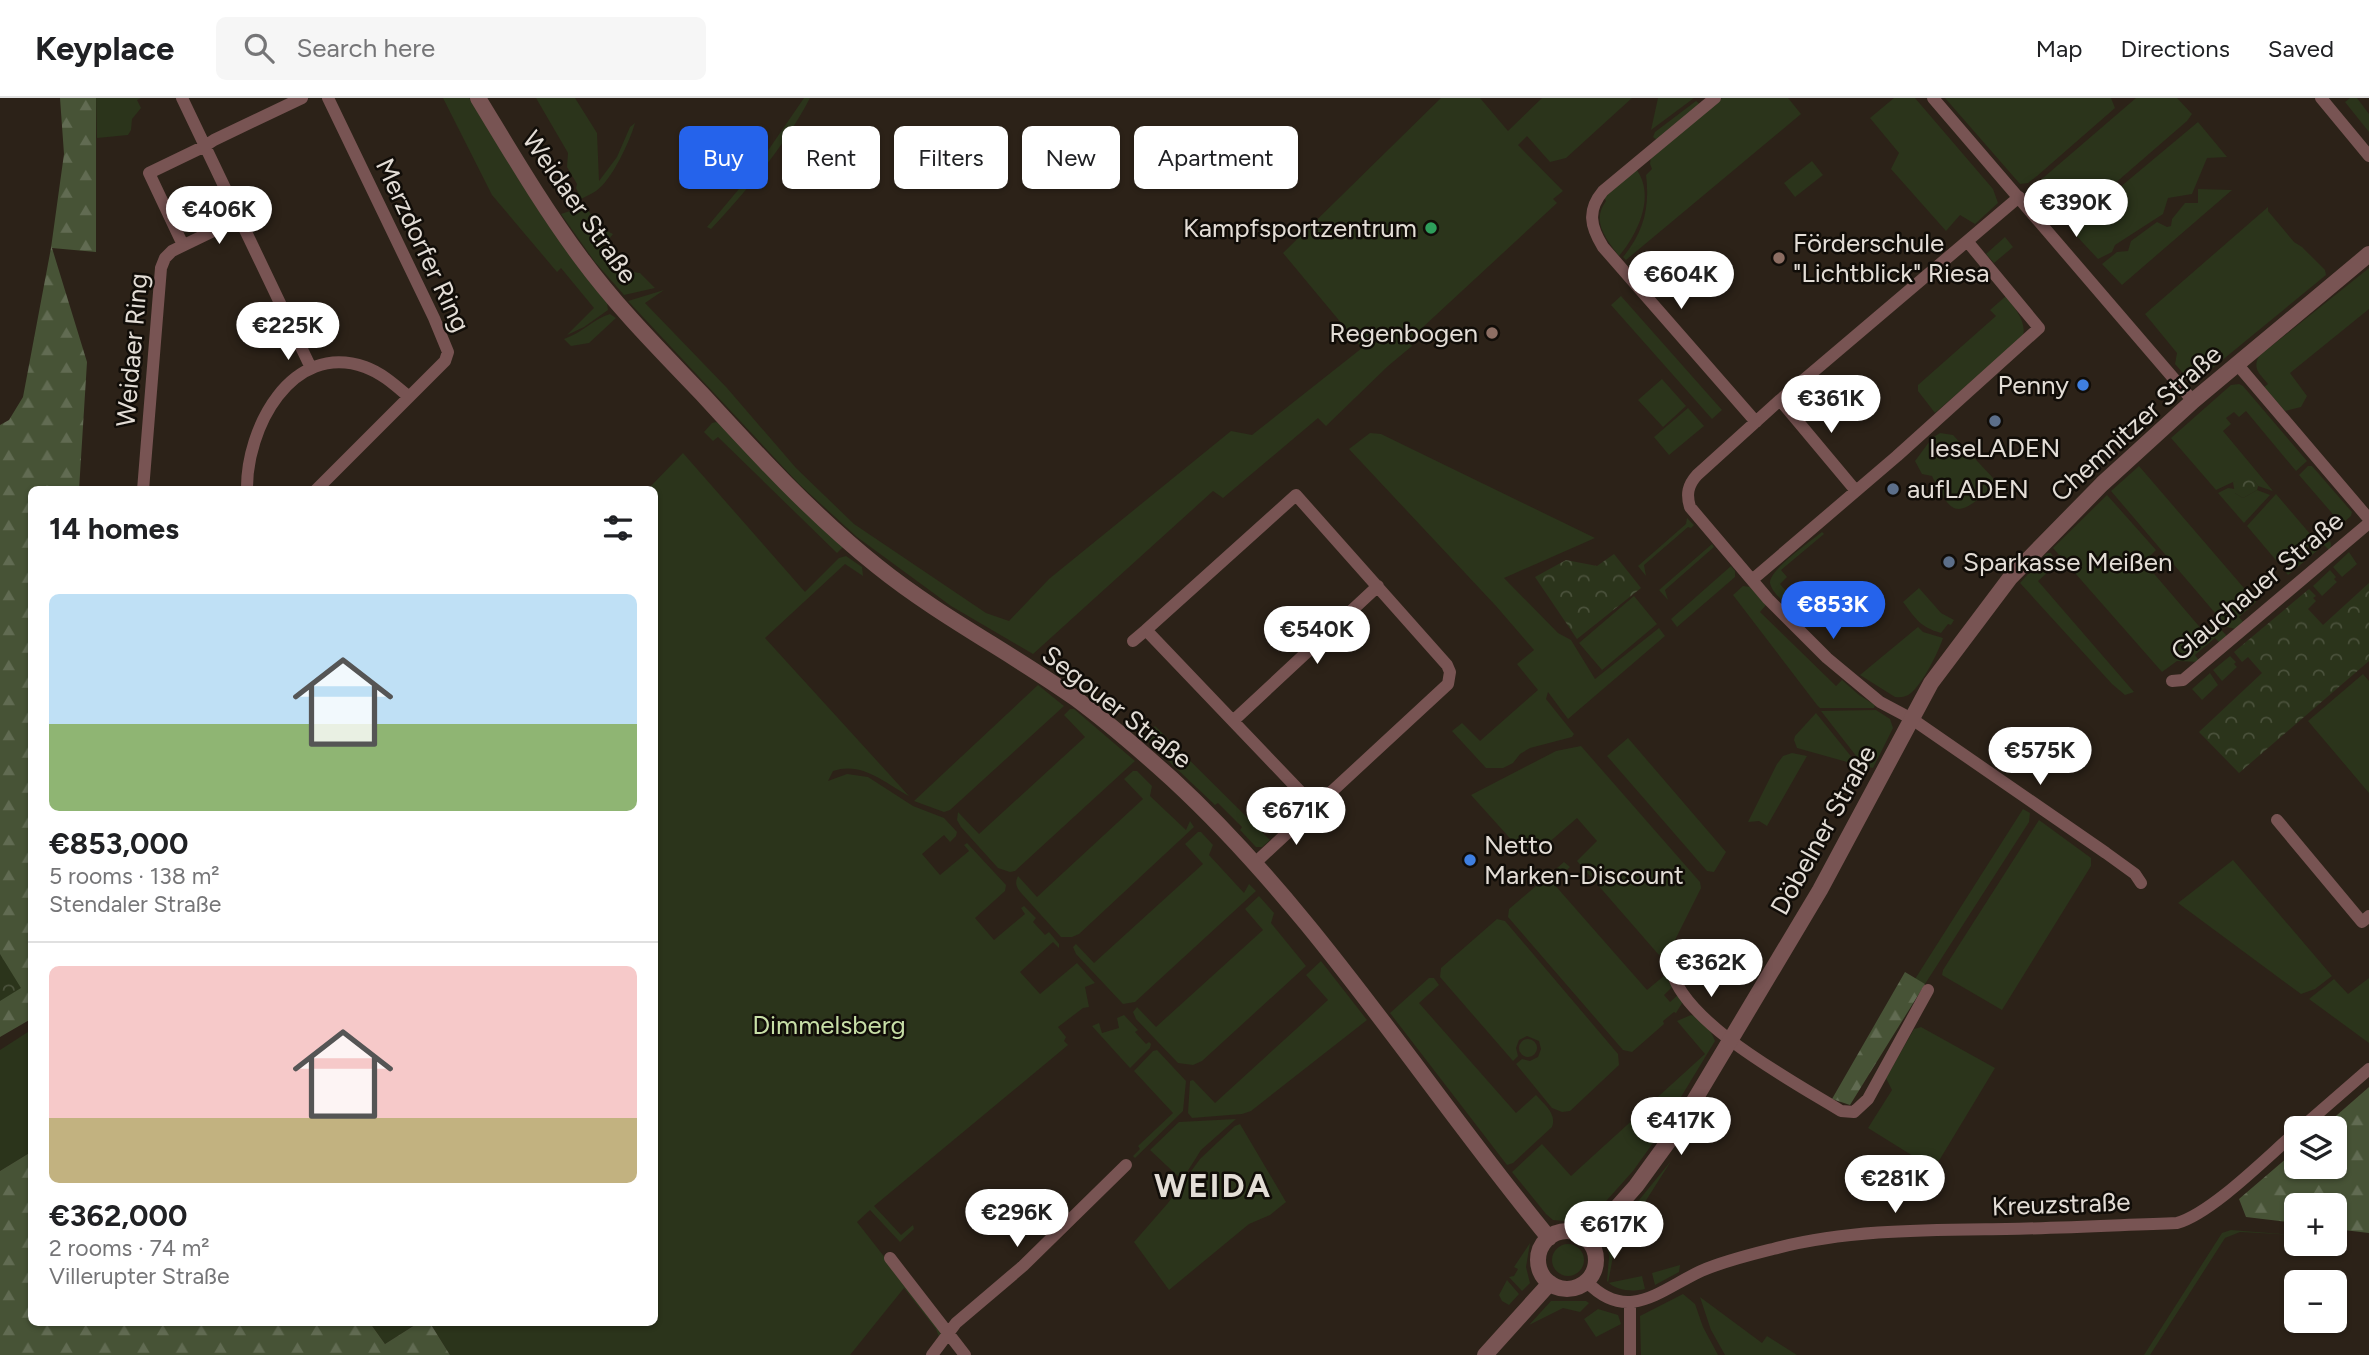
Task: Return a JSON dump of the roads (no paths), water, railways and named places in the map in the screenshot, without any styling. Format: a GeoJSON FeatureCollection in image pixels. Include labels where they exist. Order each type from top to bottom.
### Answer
{"type":"FeatureCollection","features":[{"type":"Feature","properties":{"kind":"street"},"geometry":{"type":"LineString","coordinates":[[182,98],[311,368]]}},
{"type":"Feature","properties":{"kind":"street"},"geometry":{"type":"LineString","coordinates":[[183,245],[149,173],[302,98]]}},
{"type":"Feature","properties":{"kind":"street","name":"Merzdorfer Ring"},"geometry":{"type":"LineString","coordinates":[[320,486],[445,361],[448,352],[328,98]]}},
{"type":"Feature","properties":{"kind":"street","name":"Weidaer Straße"},"geometry":{"type":"LineString","coordinates":[[478,98],[552,217],[583,262],[621,307]]}},
{"type":"Feature","properties":{"kind":"street"},"geometry":{"type":"LineString","coordinates":[[1715,98],[1603,191],[1593,205],[1591,223],[1603,247],[1756,422]]}},
{"type":"Feature","properties":{"kind":"street"},"geometry":{"type":"LineString","coordinates":[[1933,98],[2193,401]]}},
{"type":"Feature","properties":{"kind":"street"},"geometry":{"type":"LineString","coordinates":[[2321,98],[2369,156]]}},
{"type":"Feature","properties":{"kind":"street"},"geometry":{"type":"LineString","coordinates":[[2018,197],[1696,475],[1690,483],[1688,498],[1690,506],[1774,606],[1845,674],[1880,702],[1912,719],[2106,853],[2135,874],[2141,883]]}},
{"type":"Feature","properties":{"kind":"street","name":"Weidaer Ring"},"geometry":{"type":"LineString","coordinates":[[143,486],[161,268],[172,251],[240,218]]}},
{"type":"Feature","properties":{"kind":"street"},"geometry":{"type":"LineString","coordinates":[[1749,577],[1856,491],[2039,328],[1967,242]]}},
{"type":"Feature","properties":{"kind":"street","name":"Chemnitzer Straße"},"geometry":{"type":"LineString","coordinates":[[1912,719],[1944,663],[2010,578],[2102,484],[2193,401],[2369,254]]}},
{"type":"Feature","properties":{"kind":"street","name":"Segouer Straße"},"geometry":{"type":"LineString","coordinates":[[621,307],[801,499],[851,545],[898,582],[1074,697],[1173,780],[1255,863],[1373,1007],[1549,1238]]}},
{"type":"Feature","properties":{"kind":"street"},"geometry":{"type":"LineString","coordinates":[[247,486],[250,454],[264,417],[284,388],[311,368],[339,362],[365,367],[379,373],[410,397]]}},
{"type":"Feature","properties":{"kind":"street"},"geometry":{"type":"LineString","coordinates":[[2237,364],[2369,521]]}},
{"type":"Feature","properties":{"kind":"street"},"geometry":{"type":"LineString","coordinates":[[1780,400],[1856,491]]}},
{"type":"Feature","properties":{"kind":"street"},"geometry":{"type":"LineString","coordinates":[[1133,641],[1296,495],[1447,665],[1450,672],[1448,684],[1255,863]]}},
{"type":"Feature","properties":{"kind":"street","name":"Glauchauer Straße"},"geometry":{"type":"LineString","coordinates":[[2172,681],[2183,680],[2369,521]]}},
{"type":"Feature","properties":{"kind":"street"},"geometry":{"type":"LineString","coordinates":[[1234,721],[1378,586]]}},
{"type":"Feature","properties":{"kind":"street"},"geometry":{"type":"LineString","coordinates":[[1146,630],[1315,807]]}},
{"type":"Feature","properties":{"kind":"street","name":"Döbelner Straße"},"geometry":{"type":"LineString","coordinates":[[1588,1240],[1660,1154],[1820,890],[1912,719]]}},
{"type":"Feature","properties":{"kind":"street"},"geometry":{"type":"LineString","coordinates":[[2277,820],[2362,922],[2369,915]]}},
{"type":"Feature","properties":{"kind":"street"},"geometry":{"type":"LineString","coordinates":[[1671,967],[1672,976],[1692,1004],[1729,1041],[1841,1111],[1854,1112],[1868,1099],[1928,990]]}},
{"type":"Feature","properties":{"kind":"street","name":"Kreuzstraße"},"geometry":{"type":"LineString","coordinates":[[2314,1116],[2369,1069]]}},
{"type":"Feature","properties":{"kind":"street","name":"Kreuzstraße"},"geometry":{"type":"LineString","coordinates":[[1630,1302],[1655,1296],[1723,1263],[1775,1248],[1861,1234],[2177,1223],[2188,1220],[2213,1203],[2284,1142]]}},
{"type":"Feature","properties":{"kind":"street"},"geometry":{"type":"LineString","coordinates":[[932,1355],[948,1332],[1023,1266],[1126,1165]]}},
{"type":"Feature","properties":{"kind":"street"},"geometry":{"type":"LineString","coordinates":[[1568,1231],[1578,1233],[1588,1240],[1596,1256],[1596,1265],[1587,1282],[1574,1288],[1563,1289],[1550,1283],[1542,1274],[1539,1264],[1539,1253],[1549,1238],[1568,1231]]}},
{"type":"Feature","properties":{"kind":"street"},"geometry":{"type":"LineString","coordinates":[[890,1258],[965,1355]]}},
{"type":"Feature","properties":{"kind":"street"},"geometry":{"type":"LineString","coordinates":[[1587,1282],[1614,1301],[1630,1302],[1630,1355]]}},
{"type":"Feature","properties":{"kind":"street"},"geometry":{"type":"LineString","coordinates":[[1485,1355],[1550,1283]]}},
{"type":"Feature","properties":{"kind":"place","name":"Kampfsportzentrum"},"geometry":{"type":"Point","coordinates":[1431,228]}},
{"type":"Feature","properties":{"kind":"place","name":"Förderschule \"Lichtblick\" Riesa"},"geometry":{"type":"Point","coordinates":[1779,258]}},
{"type":"Feature","properties":{"kind":"place","name":"Regenbogen"},"geometry":{"type":"Point","coordinates":[1492,333]}},
{"type":"Feature","properties":{"kind":"place","name":"Penny"},"geometry":{"type":"Point","coordinates":[2083,385]}},
{"type":"Feature","properties":{"kind":"place","name":"leseLADEN"},"geometry":{"type":"Point","coordinates":[1995,421]}},
{"type":"Feature","properties":{"kind":"place","name":"aufLADEN"},"geometry":{"type":"Point","coordinates":[1893,489]}},
{"type":"Feature","properties":{"kind":"place","name":"Sparkasse Meißen"},"geometry":{"type":"Point","coordinates":[1949,562]}},
{"type":"Feature","properties":{"kind":"place","name":"Netto Marken-Discount"},"geometry":{"type":"Point","coordinates":[1470,860]}},
{"type":"Feature","properties":{"kind":"district","name":"WEIDA"},"geometry":{"type":"Point","coordinates":[1213,1185]}},
{"type":"Feature","properties":{"kind":"park label","name":"Dimmelsberg"},"geometry":{"type":"Point","coordinates":[829,1025]}}]}
